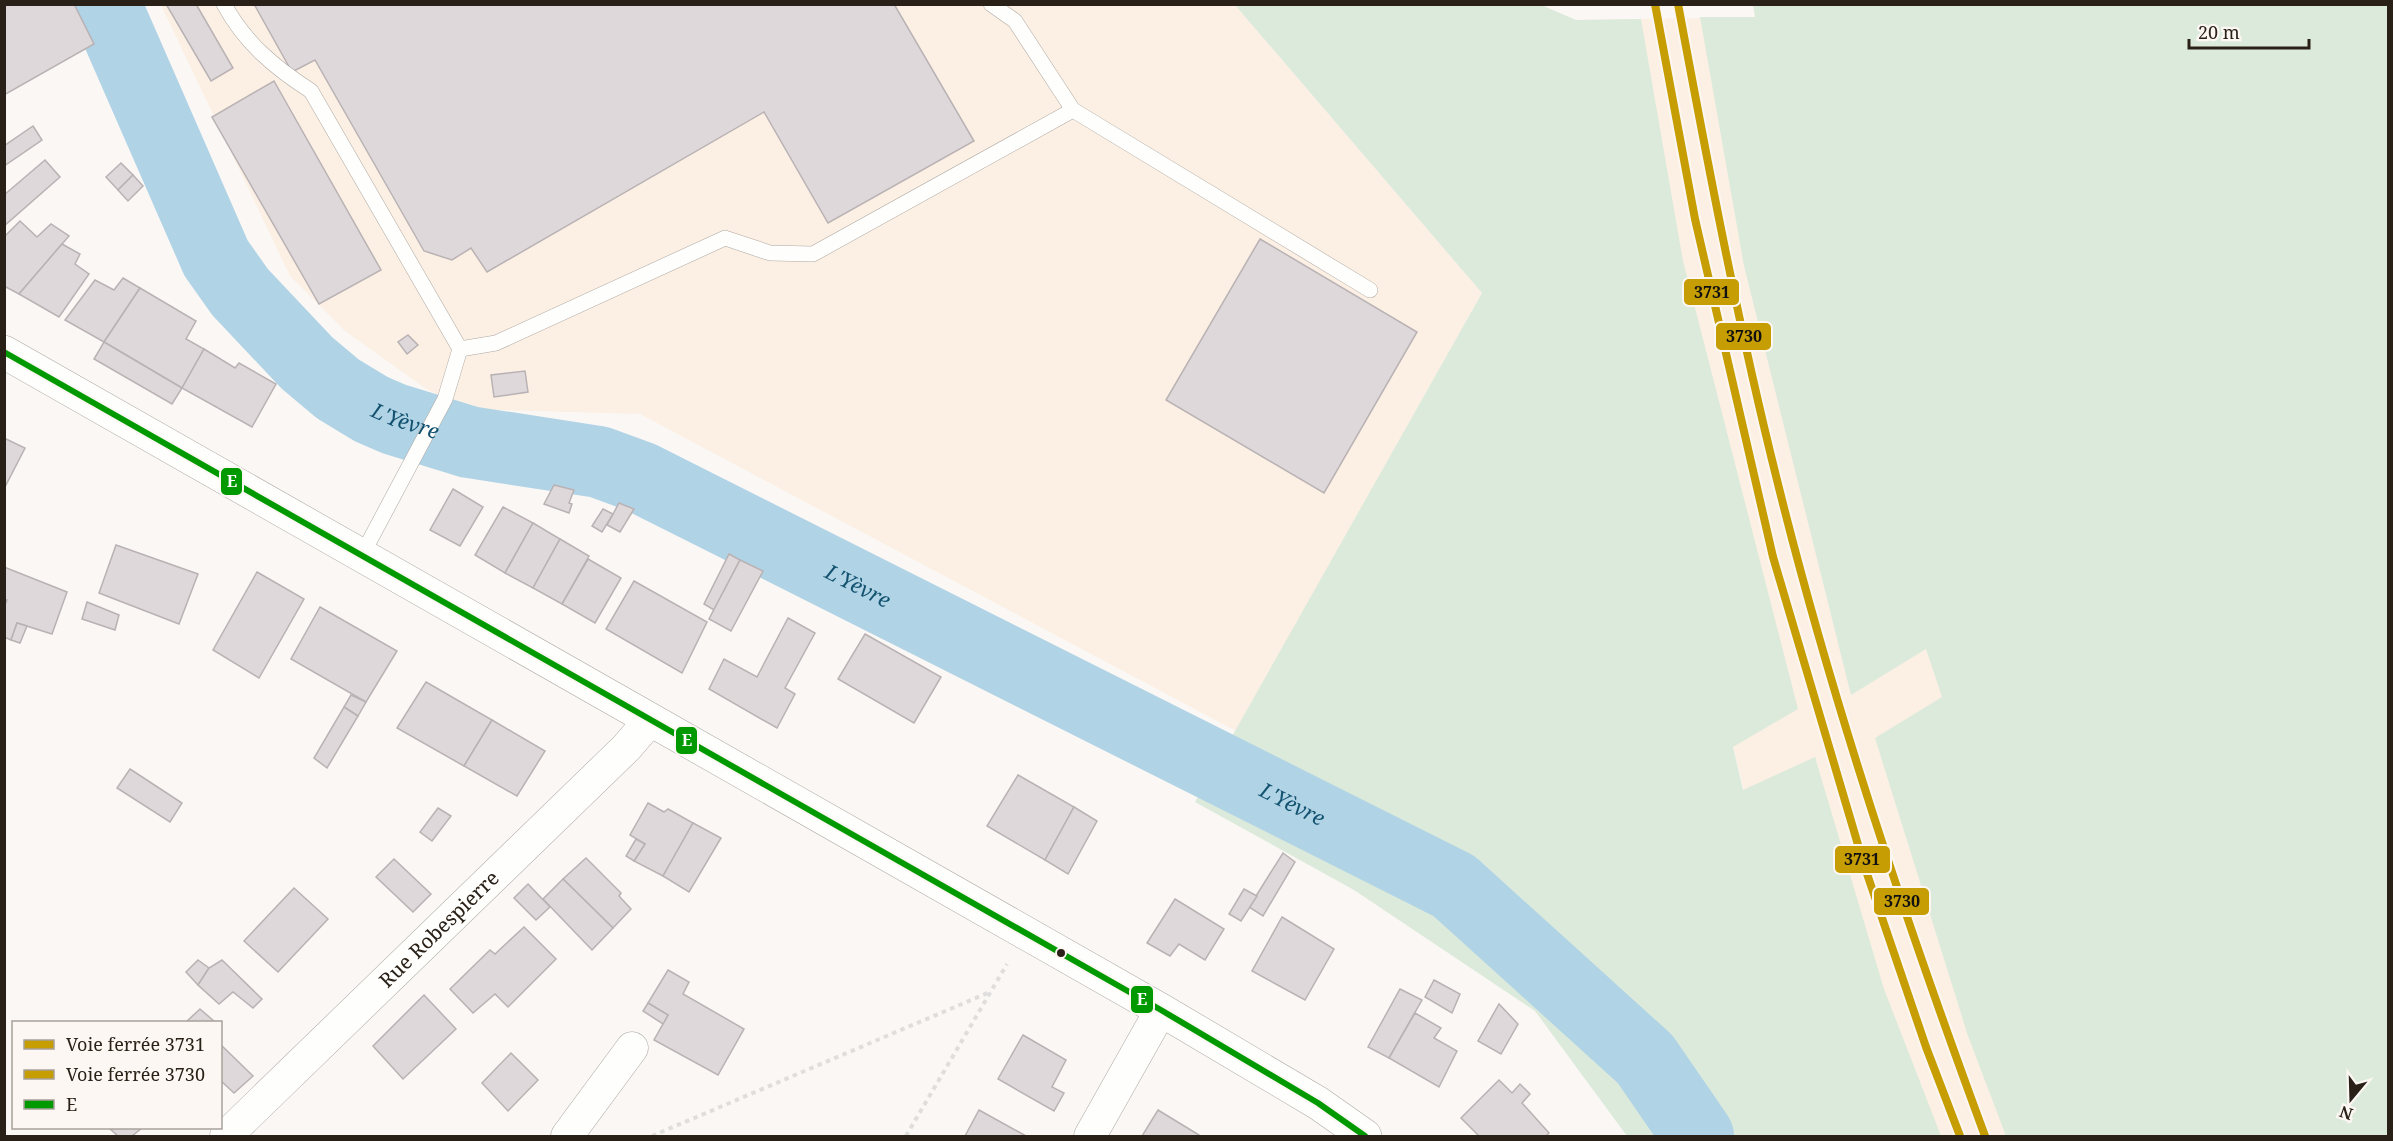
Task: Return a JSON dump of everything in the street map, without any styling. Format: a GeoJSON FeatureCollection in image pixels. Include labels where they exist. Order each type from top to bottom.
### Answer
{"type":"FeatureCollection","features":[{"type":"Feature","properties":{"kind":"main road"},"geometry":{"type":"LineString","coordinates":[[4,352],[1161,1010],[1318,1103],[1365,1137]]}},
{"type":"Feature","properties":{"kind":"street","name":"Rue Robespierre"},"geometry":{"type":"LineString","coordinates":[[226,1137],[627,747],[650,720]]}},
{"type":"Feature","properties":{"kind":"street"},"geometry":{"type":"LineString","coordinates":[[1090,1137],[1161,1010]]}},
{"type":"Feature","properties":{"kind":"street"},"geometry":{"type":"LineString","coordinates":[[567,1137],[632,1048]]}},
{"type":"Feature","properties":{"kind":"lane"},"geometry":{"type":"LineString","coordinates":[[224,4],[234,24],[276,69],[311,91],[460,349],[445,399],[362,555]]}},
{"type":"Feature","properties":{"kind":"lane"},"geometry":{"type":"LineString","coordinates":[[991,4],[1015,21],[1073,110],[1370,290]]}},
{"type":"Feature","properties":{"kind":"lane"},"geometry":{"type":"LineString","coordinates":[[460,349],[496,343],[725,238],[770,253],[813,254],[1073,110]]}},
{"type":"Feature","properties":{"kind":"path"},"geometry":{"type":"LineString","coordinates":[[906,1137],[1024,933]]}},
{"type":"Feature","properties":{"kind":"path"},"geometry":{"type":"LineString","coordinates":[[652,1137],[990,992]]}},
{"type":"Feature","properties":{"kind":"shaded area"},"geometry":{"type":"Polygon","coordinates":[[[161,5],[1235,5],[1482,293],[1236,731],[640,414],[463,409],[425,388],[345,331],[290,276],[161,5]]]}},
{"type":"Feature","properties":{"kind":"shaded area"},"geometry":{"type":"Polygon","coordinates":[[[1756,17],[2113,1136],[1868,1136],[1744,791],[1655,424],[1576,20],[1756,17]]]}},
{"type":"Feature","properties":{"kind":"green space"},"geometry":{"type":"Polygon","coordinates":[[[1539,4],[1576,20],[1641,19],[1683,261],[1798,709],[1733,747],[1743,790],[1815,757],[1884,989],[1941,1136],[1627,1136],[1535,1011],[1354,890],[1195,802],[1482,293],[1235,5],[1539,4]]]}},
{"type":"Feature","properties":{"kind":"green space"},"geometry":{"type":"Polygon","coordinates":[[[1753,5],[2388,5],[2388,1136],[2006,1136],[1968,1036],[1875,738],[1942,697],[1926,649],[1851,695],[1744,266],[1700,17],[1755,17],[1753,5]]]}},
{"type":"Feature","properties":{"kind":"building"},"geometry":{"type":"Polygon","coordinates":[[[4,4],[74,4],[94,44],[4,95],[4,4]]]}},
{"type":"Feature","properties":{"kind":"building"},"geometry":{"type":"Polygon","coordinates":[[[166,4],[196,4],[233,68],[211,81],[166,4]]]}},
{"type":"Feature","properties":{"kind":"building"},"geometry":{"type":"Polygon","coordinates":[[[254,4],[894,4],[974,141],[828,223],[764,112],[487,272],[471,248],[452,260],[424,251],[315,60],[292,72],[254,4]]]}},
{"type":"Feature","properties":{"kind":"building"},"geometry":{"type":"Polygon","coordinates":[[[274,81],[381,270],[319,304],[212,117],[274,81]]]}},
{"type":"Feature","properties":{"kind":"building"},"geometry":{"type":"Polygon","coordinates":[[[33,126],[42,140],[4,166],[4,146],[33,126]]]}},
{"type":"Feature","properties":{"kind":"building"},"geometry":{"type":"Polygon","coordinates":[[[45,160],[60,177],[4,226],[4,195],[45,160]]]}},
{"type":"Feature","properties":{"kind":"building"},"geometry":{"type":"Polygon","coordinates":[[[121,163],[133,175],[118,190],[106,177],[121,163]]]}},
{"type":"Feature","properties":{"kind":"building"},"geometry":{"type":"Polygon","coordinates":[[[133,175],[143,186],[128,201],[118,190],[133,175]]]}},
{"type":"Feature","properties":{"kind":"building"},"geometry":{"type":"Polygon","coordinates":[[[20,221],[37,237],[51,224],[69,236],[19,294],[4,286],[4,237],[20,221]]]}},
{"type":"Feature","properties":{"kind":"building"},"geometry":{"type":"Polygon","coordinates":[[[1260,239],[1417,332],[1324,493],[1166,400],[1260,239]]]}},
{"type":"Feature","properties":{"kind":"building"},"geometry":{"type":"Polygon","coordinates":[[[62,244],[80,254],[75,264],[89,274],[59,317],[19,294],[62,244]]]}},
{"type":"Feature","properties":{"kind":"building"},"geometry":{"type":"Polygon","coordinates":[[[123,278],[140,288],[104,342],[65,320],[95,280],[114,290],[123,278]]]}},
{"type":"Feature","properties":{"kind":"building"},"geometry":{"type":"Polygon","coordinates":[[[140,288],[196,321],[186,339],[204,349],[182,388],[104,342],[140,288]]]}},
{"type":"Feature","properties":{"kind":"building"},"geometry":{"type":"Polygon","coordinates":[[[408,335],[418,345],[407,354],[398,342],[408,335]]]}},
{"type":"Feature","properties":{"kind":"building"},"geometry":{"type":"Polygon","coordinates":[[[104,342],[182,388],[172,404],[94,359],[104,342]]]}},
{"type":"Feature","properties":{"kind":"building"},"geometry":{"type":"Polygon","coordinates":[[[204,349],[235,368],[239,363],[276,384],[252,427],[182,388],[204,349]]]}},
{"type":"Feature","properties":{"kind":"building"},"geometry":{"type":"Polygon","coordinates":[[[525,371],[528,392],[494,397],[491,375],[525,371]]]}},
{"type":"Feature","properties":{"kind":"building"},"geometry":{"type":"Polygon","coordinates":[[[4,438],[25,448],[4,489],[4,438]]]}},
{"type":"Feature","properties":{"kind":"building"},"geometry":{"type":"Polygon","coordinates":[[[554,485],[574,490],[569,503],[572,504],[569,513],[544,504],[554,485]]]}},
{"type":"Feature","properties":{"kind":"building"},"geometry":{"type":"Polygon","coordinates":[[[453,489],[483,507],[460,546],[430,530],[453,489]]]}},
{"type":"Feature","properties":{"kind":"building"},"geometry":{"type":"Polygon","coordinates":[[[619,503],[634,509],[620,532],[607,525],[619,503]]]}},
{"type":"Feature","properties":{"kind":"building"},"geometry":{"type":"Polygon","coordinates":[[[503,507],[533,523],[505,573],[475,555],[503,507]]]}},
{"type":"Feature","properties":{"kind":"building"},"geometry":{"type":"Polygon","coordinates":[[[603,509],[613,514],[602,532],[592,526],[603,509]]]}},
{"type":"Feature","properties":{"kind":"building"},"geometry":{"type":"Polygon","coordinates":[[[533,523],[560,539],[533,588],[505,573],[533,523]]]}},
{"type":"Feature","properties":{"kind":"building"},"geometry":{"type":"Polygon","coordinates":[[[560,539],[589,556],[562,604],[533,588],[560,539]]]}},
{"type":"Feature","properties":{"kind":"building"},"geometry":{"type":"Polygon","coordinates":[[[116,545],[198,574],[179,624],[99,593],[116,545]]]}},
{"type":"Feature","properties":{"kind":"building"},"geometry":{"type":"Polygon","coordinates":[[[729,554],[740,560],[714,610],[704,604],[729,554]]]}},
{"type":"Feature","properties":{"kind":"building"},"geometry":{"type":"Polygon","coordinates":[[[588,559],[621,578],[595,623],[562,604],[588,559]]]}},
{"type":"Feature","properties":{"kind":"building"},"geometry":{"type":"Polygon","coordinates":[[[740,560],[763,571],[731,631],[709,619],[740,560]]]}},
{"type":"Feature","properties":{"kind":"building"},"geometry":{"type":"Polygon","coordinates":[[[4,567],[67,592],[52,634],[17,623],[11,640],[4,637],[4,607],[7,600],[4,599],[4,567]]]}},
{"type":"Feature","properties":{"kind":"building"},"geometry":{"type":"Polygon","coordinates":[[[257,572],[304,599],[259,678],[213,650],[257,572]]]}},
{"type":"Feature","properties":{"kind":"building"},"geometry":{"type":"Polygon","coordinates":[[[634,581],[707,622],[682,673],[606,629],[634,581]]]}},
{"type":"Feature","properties":{"kind":"building"},"geometry":{"type":"Polygon","coordinates":[[[87,602],[119,615],[115,630],[82,619],[87,602]]]}},
{"type":"Feature","properties":{"kind":"building"},"geometry":{"type":"Polygon","coordinates":[[[320,607],[397,651],[366,702],[291,659],[320,607]]]}},
{"type":"Feature","properties":{"kind":"building"},"geometry":{"type":"Polygon","coordinates":[[[788,618],[815,633],[785,688],[795,694],[777,728],[709,689],[724,659],[757,677],[788,618]]]}},
{"type":"Feature","properties":{"kind":"building"},"geometry":{"type":"Polygon","coordinates":[[[17,623],[27,626],[20,643],[11,640],[17,623]]]}},
{"type":"Feature","properties":{"kind":"building"},"geometry":{"type":"Polygon","coordinates":[[[865,634],[941,677],[914,723],[838,679],[865,634]]]}},
{"type":"Feature","properties":{"kind":"building"},"geometry":{"type":"Polygon","coordinates":[[[426,682],[492,720],[464,766],[397,728],[426,682]]]}},
{"type":"Feature","properties":{"kind":"building"},"geometry":{"type":"Polygon","coordinates":[[[351,695],[366,702],[358,716],[344,707],[351,695]]]}},
{"type":"Feature","properties":{"kind":"building"},"geometry":{"type":"Polygon","coordinates":[[[344,707],[358,716],[327,768],[314,758],[344,707]]]}},
{"type":"Feature","properties":{"kind":"building"},"geometry":{"type":"Polygon","coordinates":[[[492,720],[545,751],[517,796],[464,766],[492,720]]]}},
{"type":"Feature","properties":{"kind":"building"},"geometry":{"type":"Polygon","coordinates":[[[130,769],[182,803],[170,822],[117,788],[130,769]]]}},
{"type":"Feature","properties":{"kind":"building"},"geometry":{"type":"Polygon","coordinates":[[[1018,775],[1074,807],[1045,860],[987,826],[1018,775]]]}},
{"type":"Feature","properties":{"kind":"building"},"geometry":{"type":"Polygon","coordinates":[[[648,803],[664,812],[668,809],[693,823],[663,876],[634,861],[645,844],[630,835],[648,803]]]}},
{"type":"Feature","properties":{"kind":"building"},"geometry":{"type":"Polygon","coordinates":[[[1074,807],[1097,821],[1068,874],[1045,860],[1074,807]]]}},
{"type":"Feature","properties":{"kind":"building"},"geometry":{"type":"Polygon","coordinates":[[[438,808],[451,816],[432,841],[420,832],[438,808]]]}},
{"type":"Feature","properties":{"kind":"building"},"geometry":{"type":"Polygon","coordinates":[[[693,823],[721,838],[689,892],[663,876],[693,823]]]}},
{"type":"Feature","properties":{"kind":"building"},"geometry":{"type":"Polygon","coordinates":[[[636,839],[645,844],[634,861],[626,856],[636,839]]]}},
{"type":"Feature","properties":{"kind":"building"},"geometry":{"type":"Polygon","coordinates":[[[1283,853],[1295,862],[1263,916],[1249,907],[1283,853]]]}},
{"type":"Feature","properties":{"kind":"building"},"geometry":{"type":"Polygon","coordinates":[[[586,858],[621,893],[619,896],[631,909],[613,928],[563,879],[586,858]]]}},
{"type":"Feature","properties":{"kind":"building"},"geometry":{"type":"Polygon","coordinates":[[[394,859],[431,894],[413,912],[376,877],[394,859]]]}},
{"type":"Feature","properties":{"kind":"building"},"geometry":{"type":"Polygon","coordinates":[[[563,879],[613,928],[592,950],[543,899],[563,879]]]}},
{"type":"Feature","properties":{"kind":"building"},"geometry":{"type":"Polygon","coordinates":[[[528,884],[550,907],[536,920],[514,898],[528,884]]]}},
{"type":"Feature","properties":{"kind":"building"},"geometry":{"type":"Polygon","coordinates":[[[294,888],[328,919],[278,972],[244,941],[294,888]]]}},
{"type":"Feature","properties":{"kind":"building"},"geometry":{"type":"Polygon","coordinates":[[[1244,889],[1257,896],[1241,921],[1229,914],[1244,889]]]}},
{"type":"Feature","properties":{"kind":"building"},"geometry":{"type":"Polygon","coordinates":[[[1175,899],[1224,929],[1205,960],[1179,944],[1170,956],[1147,943],[1175,899]]]}},
{"type":"Feature","properties":{"kind":"building"},"geometry":{"type":"Polygon","coordinates":[[[1282,917],[1334,949],[1305,1000],[1252,971],[1282,917]]]}},
{"type":"Feature","properties":{"kind":"building"},"geometry":{"type":"Polygon","coordinates":[[[524,927],[556,959],[508,1007],[495,994],[473,1013],[450,989],[490,950],[495,954],[524,927]]]}},
{"type":"Feature","properties":{"kind":"building"},"geometry":{"type":"Polygon","coordinates":[[[198,960],[209,968],[198,985],[186,972],[198,960]]]}},
{"type":"Feature","properties":{"kind":"building"},"geometry":{"type":"Polygon","coordinates":[[[222,960],[262,999],[253,1008],[233,992],[219,1004],[198,985],[209,968],[222,960]]]}},
{"type":"Feature","properties":{"kind":"building"},"geometry":{"type":"Polygon","coordinates":[[[668,970],[689,982],[683,994],[744,1029],[718,1075],[654,1040],[668,1015],[648,1003],[668,970]]]}},
{"type":"Feature","properties":{"kind":"building"},"geometry":{"type":"Polygon","coordinates":[[[1434,980],[1460,994],[1452,1013],[1425,997],[1434,980]]]}},
{"type":"Feature","properties":{"kind":"building"},"geometry":{"type":"Polygon","coordinates":[[[1400,989],[1422,1000],[1389,1058],[1368,1047],[1400,989]]]}},
{"type":"Feature","properties":{"kind":"building"},"geometry":{"type":"Polygon","coordinates":[[[424,995],[456,1029],[403,1079],[373,1046],[424,995]]]}},
{"type":"Feature","properties":{"kind":"building"},"geometry":{"type":"Polygon","coordinates":[[[648,1003],[668,1015],[663,1024],[643,1011],[648,1003]]]}},
{"type":"Feature","properties":{"kind":"building"},"geometry":{"type":"Polygon","coordinates":[[[1499,1004],[1518,1024],[1501,1054],[1478,1041],[1499,1004]]]}},
{"type":"Feature","properties":{"kind":"building"},"geometry":{"type":"Polygon","coordinates":[[[200,1009],[214,1021],[187,1021],[200,1009]]]}},
{"type":"Feature","properties":{"kind":"building"},"geometry":{"type":"Polygon","coordinates":[[[1415,1013],[1441,1028],[1434,1038],[1457,1051],[1439,1087],[1389,1058],[1415,1013]]]}},
{"type":"Feature","properties":{"kind":"building"},"geometry":{"type":"Polygon","coordinates":[[[1023,1035],[1066,1060],[1052,1087],[1064,1093],[1054,1111],[998,1079],[1023,1035]]]}},
{"type":"Feature","properties":{"kind":"building"},"geometry":{"type":"Polygon","coordinates":[[[222,1046],[253,1076],[234,1093],[222,1082],[222,1046]]]}},
{"type":"Feature","properties":{"kind":"building"},"geometry":{"type":"Polygon","coordinates":[[[511,1053],[538,1080],[508,1111],[482,1083],[511,1053]]]}},
{"type":"Feature","properties":{"kind":"building"},"geometry":{"type":"Polygon","coordinates":[[[1499,1080],[1512,1093],[1520,1084],[1530,1094],[1522,1103],[1549,1133],[1546,1136],[1479,1136],[1461,1118],[1499,1080]]]}},
{"type":"Feature","properties":{"kind":"building"},"geometry":{"type":"Polygon","coordinates":[[[979,1110],[1026,1136],[965,1136],[979,1110]]]}},
{"type":"Feature","properties":{"kind":"building"},"geometry":{"type":"Polygon","coordinates":[[[1158,1110],[1199,1135],[1199,1136],[1142,1136],[1158,1110]]]}},
{"type":"Feature","properties":{"kind":"building"},"geometry":{"type":"Polygon","coordinates":[[[110,1129],[141,1129],[132,1136],[118,1136],[110,1129]]]}},
{"type":"Feature","properties":{"kind":"waterway","name":"L'Yèvre"},"geometry":{"type":"LineString","coordinates":[[105,4],[216,258],[240,292],[307,363],[338,389],[371,409],[394,419],[469,442],[599,462],[640,477],[1454,886],[1645,1059],[1698,1136]]}},
{"type":"Feature","properties":{"kind":"rail line","name":"3731"},"geometry":{"type":"LineString","coordinates":[[1655,4],[1695,219],[1773,557],[1864,865],[1926,1047],[1960,1136]]}},
{"type":"Feature","properties":{"kind":"rail line","name":"3730"},"geometry":{"type":"LineString","coordinates":[[1678,4],[1737,305],[1763,424],[1799,567],[1872,813],[1985,1136]]}},
{"type":"Feature","properties":{"kind":"transit line","name":"E"},"geometry":{"type":"LineString","coordinates":[[4,352],[1161,1010],[1318,1103],[1365,1136]]}}]}
